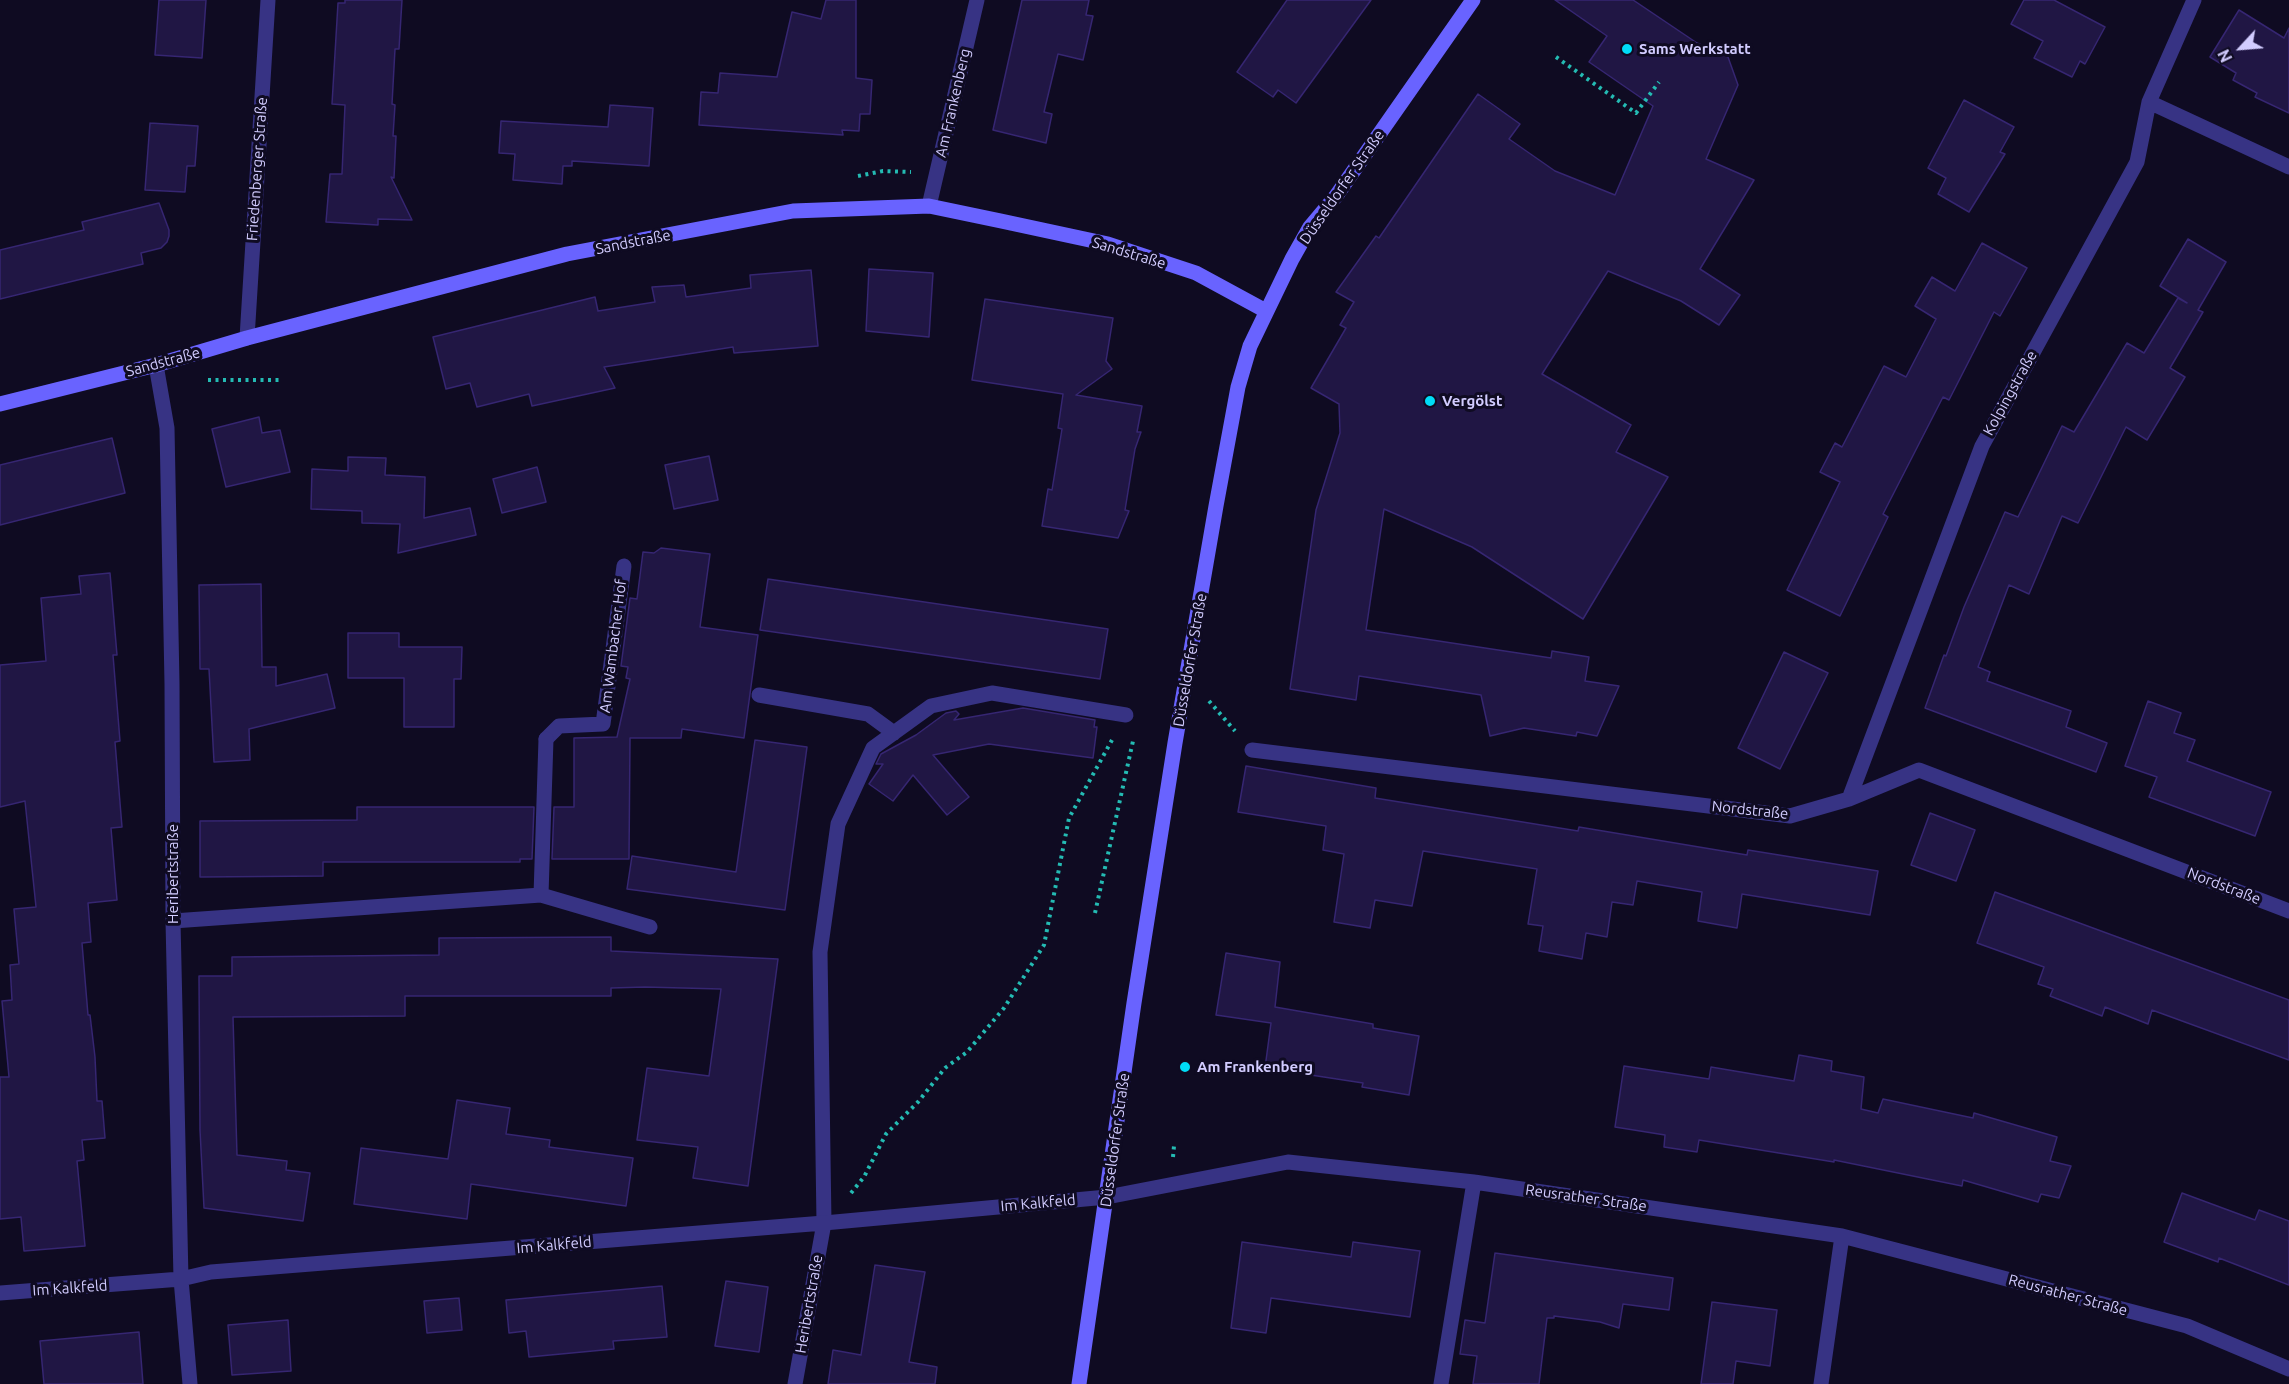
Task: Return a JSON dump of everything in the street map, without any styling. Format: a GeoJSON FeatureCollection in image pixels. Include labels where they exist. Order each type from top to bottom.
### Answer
{"type":"FeatureCollection","features":[{"type":"Feature","properties":{"kind":"main road","name":"Düsseldorfer Straße"},"geometry":{"type":"LineString","coordinates":[[1079,1384],[1134,1003],[1184,694],[1238,387],[1250,346],[1310,227],[1336,196],[1473,0]]}},
{"type":"Feature","properties":{"kind":"main road","name":"Sandstraße"},"geometry":{"type":"LineString","coordinates":[[0,404],[156,365],[247,338],[567,254],[793,211],[929,206],[1108,244],[1196,273],[1266,311]]}},
{"type":"Feature","properties":{"kind":"street","name":"Friedenberger Straße"},"geometry":{"type":"LineString","coordinates":[[247,338],[268,0]]}},
{"type":"Feature","properties":{"kind":"street","name":"Am Frankenberg"},"geometry":{"type":"LineString","coordinates":[[929,206],[977,0]]}},
{"type":"Feature","properties":{"kind":"street","name":"Kolpingstraße"},"geometry":{"type":"LineString","coordinates":[[1849,799],[1982,446],[2137,162],[2149,102],[2194,0]]}},
{"type":"Feature","properties":{"kind":"street"},"geometry":{"type":"LineString","coordinates":[[2149,102],[2289,166]]}},
{"type":"Feature","properties":{"kind":"street","name":"Heribertstraße"},"geometry":{"type":"LineString","coordinates":[[156,365],[167,428],[172,672],[173,921],[181,1280],[190,1384]]}},
{"type":"Feature","properties":{"kind":"street","name":"Am Wambacher Hof"},"geometry":{"type":"LineString","coordinates":[[541,895],[546,739],[559,726],[603,724],[624,566]]}},
{"type":"Feature","properties":{"kind":"street"},"geometry":{"type":"LineString","coordinates":[[824,1223],[821,940],[838,824],[873,748],[931,705],[992,693],[1126,715]]}},
{"type":"Feature","properties":{"kind":"street"},"geometry":{"type":"LineString","coordinates":[[759,695],[868,714],[894,733]]}},
{"type":"Feature","properties":{"kind":"street","name":"Nordstraße"},"geometry":{"type":"LineString","coordinates":[[1252,750],[1790,816],[1849,799],[1919,770],[2289,911]]}},
{"type":"Feature","properties":{"kind":"street"},"geometry":{"type":"LineString","coordinates":[[173,921],[541,895],[650,927]]}},
{"type":"Feature","properties":{"kind":"street","name":"Reusrather Straße"},"geometry":{"type":"LineString","coordinates":[[1107,1197],[1288,1162],[1474,1182],[1842,1236],[2187,1326],[2289,1369]]}},
{"type":"Feature","properties":{"kind":"street"},"geometry":{"type":"LineString","coordinates":[[1441,1384],[1474,1182]]}},
{"type":"Feature","properties":{"kind":"street","name":"Im Kalkfeld"},"geometry":{"type":"LineString","coordinates":[[0,1293],[181,1280],[211,1272],[824,1223],[1107,1197]]}},
{"type":"Feature","properties":{"kind":"street","name":"Heribertstraße"},"geometry":{"type":"LineString","coordinates":[[795,1384],[824,1223]]}},
{"type":"Feature","properties":{"kind":"street"},"geometry":{"type":"LineString","coordinates":[[1821,1384],[1842,1236]]}},
{"type":"Feature","properties":{"kind":"path"},"geometry":{"type":"LineString","coordinates":[[1556,57],[1636,113],[1659,82]]}},
{"type":"Feature","properties":{"kind":"path"},"geometry":{"type":"LineString","coordinates":[[858,176],[883,171],[937,173]]}},
{"type":"Feature","properties":{"kind":"path"},"geometry":{"type":"LineString","coordinates":[[160,391],[208,380],[279,380]]}},
{"type":"Feature","properties":{"kind":"path"},"geometry":{"type":"LineString","coordinates":[[1184,694],[1209,701],[1252,750]]}},
{"type":"Feature","properties":{"kind":"path"},"geometry":{"type":"LineString","coordinates":[[824,1223],[864,1177],[886,1134],[918,1102],[945,1068],[967,1052],[1004,1008],[1044,945],[1069,818],[1126,715]]}},
{"type":"Feature","properties":{"kind":"path"},"geometry":{"type":"LineString","coordinates":[[1095,913],[1135,732]]}},
{"type":"Feature","properties":{"kind":"building"},"geometry":{"type":"Polygon","coordinates":[[[159,0],[206,0],[202,58],[155,55],[159,0]]]}},
{"type":"Feature","properties":{"kind":"building"},"geometry":{"type":"Polygon","coordinates":[[[345,0],[402,0],[399,49],[395,49],[392,104],[395,105],[393,136],[396,136],[394,178],[391,177],[412,220],[378,219],[378,225],[326,222],[330,174],[342,174],[345,105],[332,104],[338,3],[345,3],[345,0]]]}},
{"type":"Feature","properties":{"kind":"building"},"geometry":{"type":"Polygon","coordinates":[[[826,0],[856,0],[856,78],[872,80],[870,114],[860,114],[859,131],[842,130],[843,135],[699,125],[701,92],[718,93],[720,73],[777,77],[792,12],[821,19],[826,0]]]}},
{"type":"Feature","properties":{"kind":"building"},"geometry":{"type":"Polygon","coordinates":[[[1022,0],[1089,0],[1086,15],[1093,16],[1083,60],[1058,54],[1044,112],[1052,114],[1046,143],[993,130],[1022,0]]]}},
{"type":"Feature","properties":{"kind":"building"},"geometry":{"type":"Polygon","coordinates":[[[1287,0],[1371,0],[1296,103],[1278,90],[1273,97],[1237,72],[1287,0]]]}},
{"type":"Feature","properties":{"kind":"building"},"geometry":{"type":"Polygon","coordinates":[[[1555,0],[1633,0],[1697,43],[1728,57],[1738,85],[1706,159],[1754,180],[1700,269],[1740,295],[1719,325],[1681,301],[1608,271],[1542,374],[1631,425],[1616,452],[1668,477],[1583,619],[1472,547],[1384,509],[1366,630],[1551,658],[1552,651],[1589,657],[1585,681],[1619,686],[1597,736],[1577,732],[1576,736],[1524,728],[1490,736],[1481,695],[1359,676],[1356,700],[1290,689],[1316,510],[1340,433],[1339,404],[1311,388],[1346,328],[1340,325],[1354,302],[1336,292],[1376,236],[1379,238],[1478,94],[1520,124],[1509,139],[1555,171],[1615,195],[1653,106],[1589,62],[1607,36],[1555,0]]]}},
{"type":"Feature","properties":{"kind":"building"},"geometry":{"type":"Polygon","coordinates":[[[2024,0],[2054,0],[2105,27],[2085,64],[2080,61],[2072,77],[2034,58],[2043,41],[2011,24],[2024,0]]]}},
{"type":"Feature","properties":{"kind":"building"},"geometry":{"type":"Polygon","coordinates":[[[2239,10],[2284,38],[2289,28],[2289,113],[2255,97],[2257,93],[2233,80],[2236,73],[2210,57],[2239,10]]]}},
{"type":"Feature","properties":{"kind":"building"},"geometry":{"type":"Polygon","coordinates":[[[1964,100],[2014,127],[2000,152],[2005,154],[1969,212],[1938,194],[1946,178],[1928,168],[1964,100]]]}},
{"type":"Feature","properties":{"kind":"building"},"geometry":{"type":"Polygon","coordinates":[[[610,105],[653,108],[649,166],[572,161],[572,166],[563,166],[562,184],[513,180],[515,154],[499,153],[501,121],[608,127],[610,105]]]}},
{"type":"Feature","properties":{"kind":"building"},"geometry":{"type":"Polygon","coordinates":[[[150,123],[198,126],[195,166],[187,166],[185,192],[145,190],[150,123]]]}},
{"type":"Feature","properties":{"kind":"building"},"geometry":{"type":"Polygon","coordinates":[[[159,203],[169,236],[161,248],[141,253],[143,264],[0,299],[0,250],[84,230],[82,222],[159,203]]]}},
{"type":"Feature","properties":{"kind":"building"},"geometry":{"type":"Polygon","coordinates":[[[2188,239],[2226,262],[2198,310],[2203,312],[2170,368],[2185,377],[2147,440],[2126,427],[2078,523],[2062,516],[2029,594],[2009,585],[1978,667],[1990,672],[1987,681],[2071,711],[2066,727],[2107,743],[2096,772],[1925,708],[1944,655],[1946,656],[1964,607],[2005,512],[2018,517],[2062,426],[2074,432],[2127,343],[2144,353],[2178,298],[2187,303],[2160,286],[2188,239]]]}},
{"type":"Feature","properties":{"kind":"building"},"geometry":{"type":"Polygon","coordinates":[[[1982,243],[2027,268],[2000,316],[1994,312],[1949,400],[1943,397],[1883,514],[1888,517],[1840,616],[1787,590],[1840,482],[1820,472],[1835,443],[1842,447],[1884,366],[1906,377],[1936,319],[1915,306],[1932,277],[1955,291],[1982,243]]]}},
{"type":"Feature","properties":{"kind":"building"},"geometry":{"type":"Polygon","coordinates":[[[869,269],[933,273],[929,337],[866,331],[869,269]]]}},
{"type":"Feature","properties":{"kind":"building"},"geometry":{"type":"Polygon","coordinates":[[[811,270],[818,346],[734,353],[733,347],[604,367],[615,388],[532,406],[529,394],[477,407],[470,383],[446,389],[433,337],[595,297],[598,311],[655,302],[652,287],[684,285],[686,297],[751,288],[750,275],[811,270]]]}},
{"type":"Feature","properties":{"kind":"building"},"geometry":{"type":"Polygon","coordinates":[[[985,299],[1113,318],[1106,361],[1112,369],[1076,395],[1142,406],[1137,432],[1141,432],[1135,449],[1125,510],[1129,511],[1118,538],[1042,526],[1048,489],[1052,490],[1062,429],[1058,428],[1063,394],[972,380],[985,299]]]}},
{"type":"Feature","properties":{"kind":"building"},"geometry":{"type":"Polygon","coordinates":[[[259,417],[262,433],[280,430],[290,472],[226,487],[212,429],[259,417]]]}},
{"type":"Feature","properties":{"kind":"building"},"geometry":{"type":"Polygon","coordinates":[[[112,438],[125,493],[0,525],[0,465],[112,438]]]}},
{"type":"Feature","properties":{"kind":"building"},"geometry":{"type":"Polygon","coordinates":[[[709,456],[718,500],[674,509],[665,465],[709,456]]]}},
{"type":"Feature","properties":{"kind":"building"},"geometry":{"type":"Polygon","coordinates":[[[348,457],[386,458],[385,475],[425,477],[424,518],[470,508],[476,535],[398,553],[400,524],[362,523],[362,511],[311,509],[312,469],[348,471],[348,457]]]}},
{"type":"Feature","properties":{"kind":"building"},"geometry":{"type":"Polygon","coordinates":[[[537,467],[546,502],[502,513],[493,479],[537,467]]]}},
{"type":"Feature","properties":{"kind":"building"},"geometry":{"type":"Polygon","coordinates":[[[661,548],[710,554],[700,627],[758,635],[744,738],[682,729],[681,738],[630,738],[629,859],[552,859],[554,807],[574,807],[574,738],[617,737],[630,679],[626,678],[628,667],[621,666],[630,598],[637,599],[643,552],[654,553],[661,548]]]}},
{"type":"Feature","properties":{"kind":"building"},"geometry":{"type":"Polygon","coordinates":[[[110,573],[117,655],[113,655],[120,741],[115,742],[122,827],[111,828],[117,900],[88,903],[91,942],[82,943],[88,1015],[90,1015],[95,1057],[97,1101],[102,1101],[105,1138],[82,1140],[84,1160],[77,1161],[85,1246],[24,1251],[21,1217],[0,1219],[0,1077],[9,1077],[2,1001],[12,1000],[10,965],[19,964],[14,909],[36,907],[25,801],[0,807],[0,665],[46,661],[41,598],[81,594],[79,576],[110,573]]]}},
{"type":"Feature","properties":{"kind":"building"},"geometry":{"type":"Polygon","coordinates":[[[768,579],[1108,629],[1100,679],[760,630],[768,579]]]}},
{"type":"Feature","properties":{"kind":"building"},"geometry":{"type":"Polygon","coordinates":[[[261,584],[262,667],[276,667],[276,686],[327,674],[335,708],[249,729],[250,760],[214,762],[209,669],[200,669],[199,585],[261,584]]]}},
{"type":"Feature","properties":{"kind":"building"},"geometry":{"type":"Polygon","coordinates":[[[348,633],[399,633],[399,647],[462,647],[461,679],[454,679],[454,727],[404,727],[404,678],[348,678],[348,633]]]}},
{"type":"Feature","properties":{"kind":"building"},"geometry":{"type":"Polygon","coordinates":[[[1784,652],[1828,673],[1780,769],[1738,748],[1784,652]]]}},
{"type":"Feature","properties":{"kind":"building"},"geometry":{"type":"Polygon","coordinates":[[[2148,701],[2181,713],[2174,733],[2195,740],[2187,761],[2271,792],[2255,836],[2149,797],[2157,777],[2125,766],[2148,701]]]}},
{"type":"Feature","properties":{"kind":"building"},"geometry":{"type":"Polygon","coordinates":[[[1023,708],[1095,720],[1094,727],[1097,727],[1093,758],[989,744],[933,755],[969,797],[947,815],[913,775],[893,801],[869,784],[883,764],[876,764],[881,754],[916,735],[946,713],[956,711],[959,714],[954,720],[1023,708]]]}},
{"type":"Feature","properties":{"kind":"building"},"geometry":{"type":"Polygon","coordinates":[[[755,740],[807,747],[785,910],[627,889],[632,856],[736,872],[755,740]]]}},
{"type":"Feature","properties":{"kind":"building"},"geometry":{"type":"Polygon","coordinates":[[[1246,766],[1376,788],[1375,798],[1578,831],[1579,827],[1747,855],[1748,850],[1878,871],[1870,915],[1742,894],[1737,928],[1698,921],[1702,892],[1637,881],[1633,905],[1612,902],[1607,937],[1586,933],[1582,959],[1539,951],[1543,926],[1528,924],[1537,869],[1423,851],[1412,906],[1375,900],[1370,928],[1334,922],[1344,854],[1323,850],[1326,826],[1238,812],[1246,766]]]}},
{"type":"Feature","properties":{"kind":"building"},"geometry":{"type":"Polygon","coordinates":[[[357,807],[534,807],[532,859],[520,859],[520,862],[323,862],[323,876],[200,877],[200,821],[357,820],[357,807]]]}},
{"type":"Feature","properties":{"kind":"building"},"geometry":{"type":"Polygon","coordinates":[[[1930,813],[1975,830],[1956,881],[1911,865],[1930,813]]]}},
{"type":"Feature","properties":{"kind":"building"},"geometry":{"type":"Polygon","coordinates":[[[1995,892],[2289,1000],[2289,1060],[2152,1010],[2148,1024],[2105,1007],[2102,1016],[2050,996],[2053,989],[2038,984],[2044,967],[1977,943],[1995,892]]]}},
{"type":"Feature","properties":{"kind":"building"},"geometry":{"type":"Polygon","coordinates":[[[611,937],[611,951],[778,959],[748,1186],[693,1178],[698,1147],[637,1140],[647,1068],[709,1076],[721,989],[611,988],[611,996],[405,996],[405,1016],[233,1017],[237,1155],[287,1161],[286,1170],[310,1173],[303,1221],[204,1208],[200,1130],[199,976],[232,976],[232,957],[439,955],[439,938],[611,937]]]}},
{"type":"Feature","properties":{"kind":"building"},"geometry":{"type":"Polygon","coordinates":[[[1226,953],[1280,962],[1275,1007],[1373,1024],[1373,1028],[1419,1036],[1409,1095],[1362,1087],[1363,1083],[1265,1068],[1271,1023],[1216,1015],[1226,953]]]}},
{"type":"Feature","properties":{"kind":"building"},"geometry":{"type":"Polygon","coordinates":[[[1799,1055],[1832,1061],[1831,1071],[1864,1077],[1861,1109],[1878,1113],[1883,1099],[1973,1118],[1974,1113],[2057,1137],[2050,1161],[2071,1166],[2059,1198],[2041,1194],[2038,1202],[1963,1180],[1962,1186],[1834,1160],[1834,1162],[1699,1140],[1697,1152],[1664,1147],[1665,1135],[1615,1127],[1624,1066],[1709,1079],[1711,1067],[1794,1081],[1799,1055]]]}},
{"type":"Feature","properties":{"kind":"building"},"geometry":{"type":"Polygon","coordinates":[[[457,1100],[510,1108],[506,1134],[550,1140],[549,1147],[633,1158],[626,1206],[471,1184],[467,1219],[354,1204],[361,1148],[448,1159],[457,1100]]]}},
{"type":"Feature","properties":{"kind":"building"},"geometry":{"type":"Polygon","coordinates":[[[2182,1193],[2255,1220],[2259,1210],[2289,1221],[2289,1285],[2219,1258],[2218,1262],[2164,1242],[2182,1193]]]}},
{"type":"Feature","properties":{"kind":"building"},"geometry":{"type":"Polygon","coordinates":[[[1242,1242],[1351,1257],[1353,1242],[1420,1251],[1410,1317],[1271,1298],[1266,1333],[1231,1328],[1242,1242]]]}},
{"type":"Feature","properties":{"kind":"building"},"geometry":{"type":"Polygon","coordinates":[[[1495,1253],[1673,1278],[1669,1310],[1623,1304],[1619,1328],[1600,1322],[1554,1316],[1554,1318],[1547,1318],[1539,1384],[1473,1384],[1477,1356],[1460,1354],[1465,1320],[1485,1323],[1495,1253]]]}},
{"type":"Feature","properties":{"kind":"building"},"geometry":{"type":"Polygon","coordinates":[[[875,1265],[925,1272],[909,1362],[937,1367],[935,1384],[828,1384],[833,1350],[861,1355],[875,1265]]]}},
{"type":"Feature","properties":{"kind":"building"},"geometry":{"type":"Polygon","coordinates":[[[726,1281],[768,1287],[759,1352],[715,1346],[726,1281]]]}},
{"type":"Feature","properties":{"kind":"building"},"geometry":{"type":"Polygon","coordinates":[[[662,1286],[667,1337],[613,1341],[614,1349],[529,1357],[526,1331],[509,1333],[506,1300],[662,1286]]]}},
{"type":"Feature","properties":{"kind":"building"},"geometry":{"type":"Polygon","coordinates":[[[459,1298],[462,1330],[427,1333],[424,1301],[459,1298]]]}},
{"type":"Feature","properties":{"kind":"building"},"geometry":{"type":"Polygon","coordinates":[[[1712,1302],[1777,1310],[1770,1366],[1736,1361],[1733,1384],[1701,1384],[1712,1302]]]}},
{"type":"Feature","properties":{"kind":"building"},"geometry":{"type":"Polygon","coordinates":[[[288,1320],[291,1371],[232,1375],[228,1325],[288,1320]]]}},
{"type":"Feature","properties":{"kind":"building"},"geometry":{"type":"Polygon","coordinates":[[[139,1332],[143,1384],[44,1384],[40,1341],[139,1332]]]}},
{"type":"Feature","properties":{"kind":"place","name":"Sams Werkstatt"},"geometry":{"type":"Point","coordinates":[1627,49]}},
{"type":"Feature","properties":{"kind":"place","name":"Vergölst"},"geometry":{"type":"Point","coordinates":[1430,401]}},
{"type":"Feature","properties":{"kind":"place","name":"Am Frankenberg"},"geometry":{"type":"Point","coordinates":[1185,1067]}}]}
